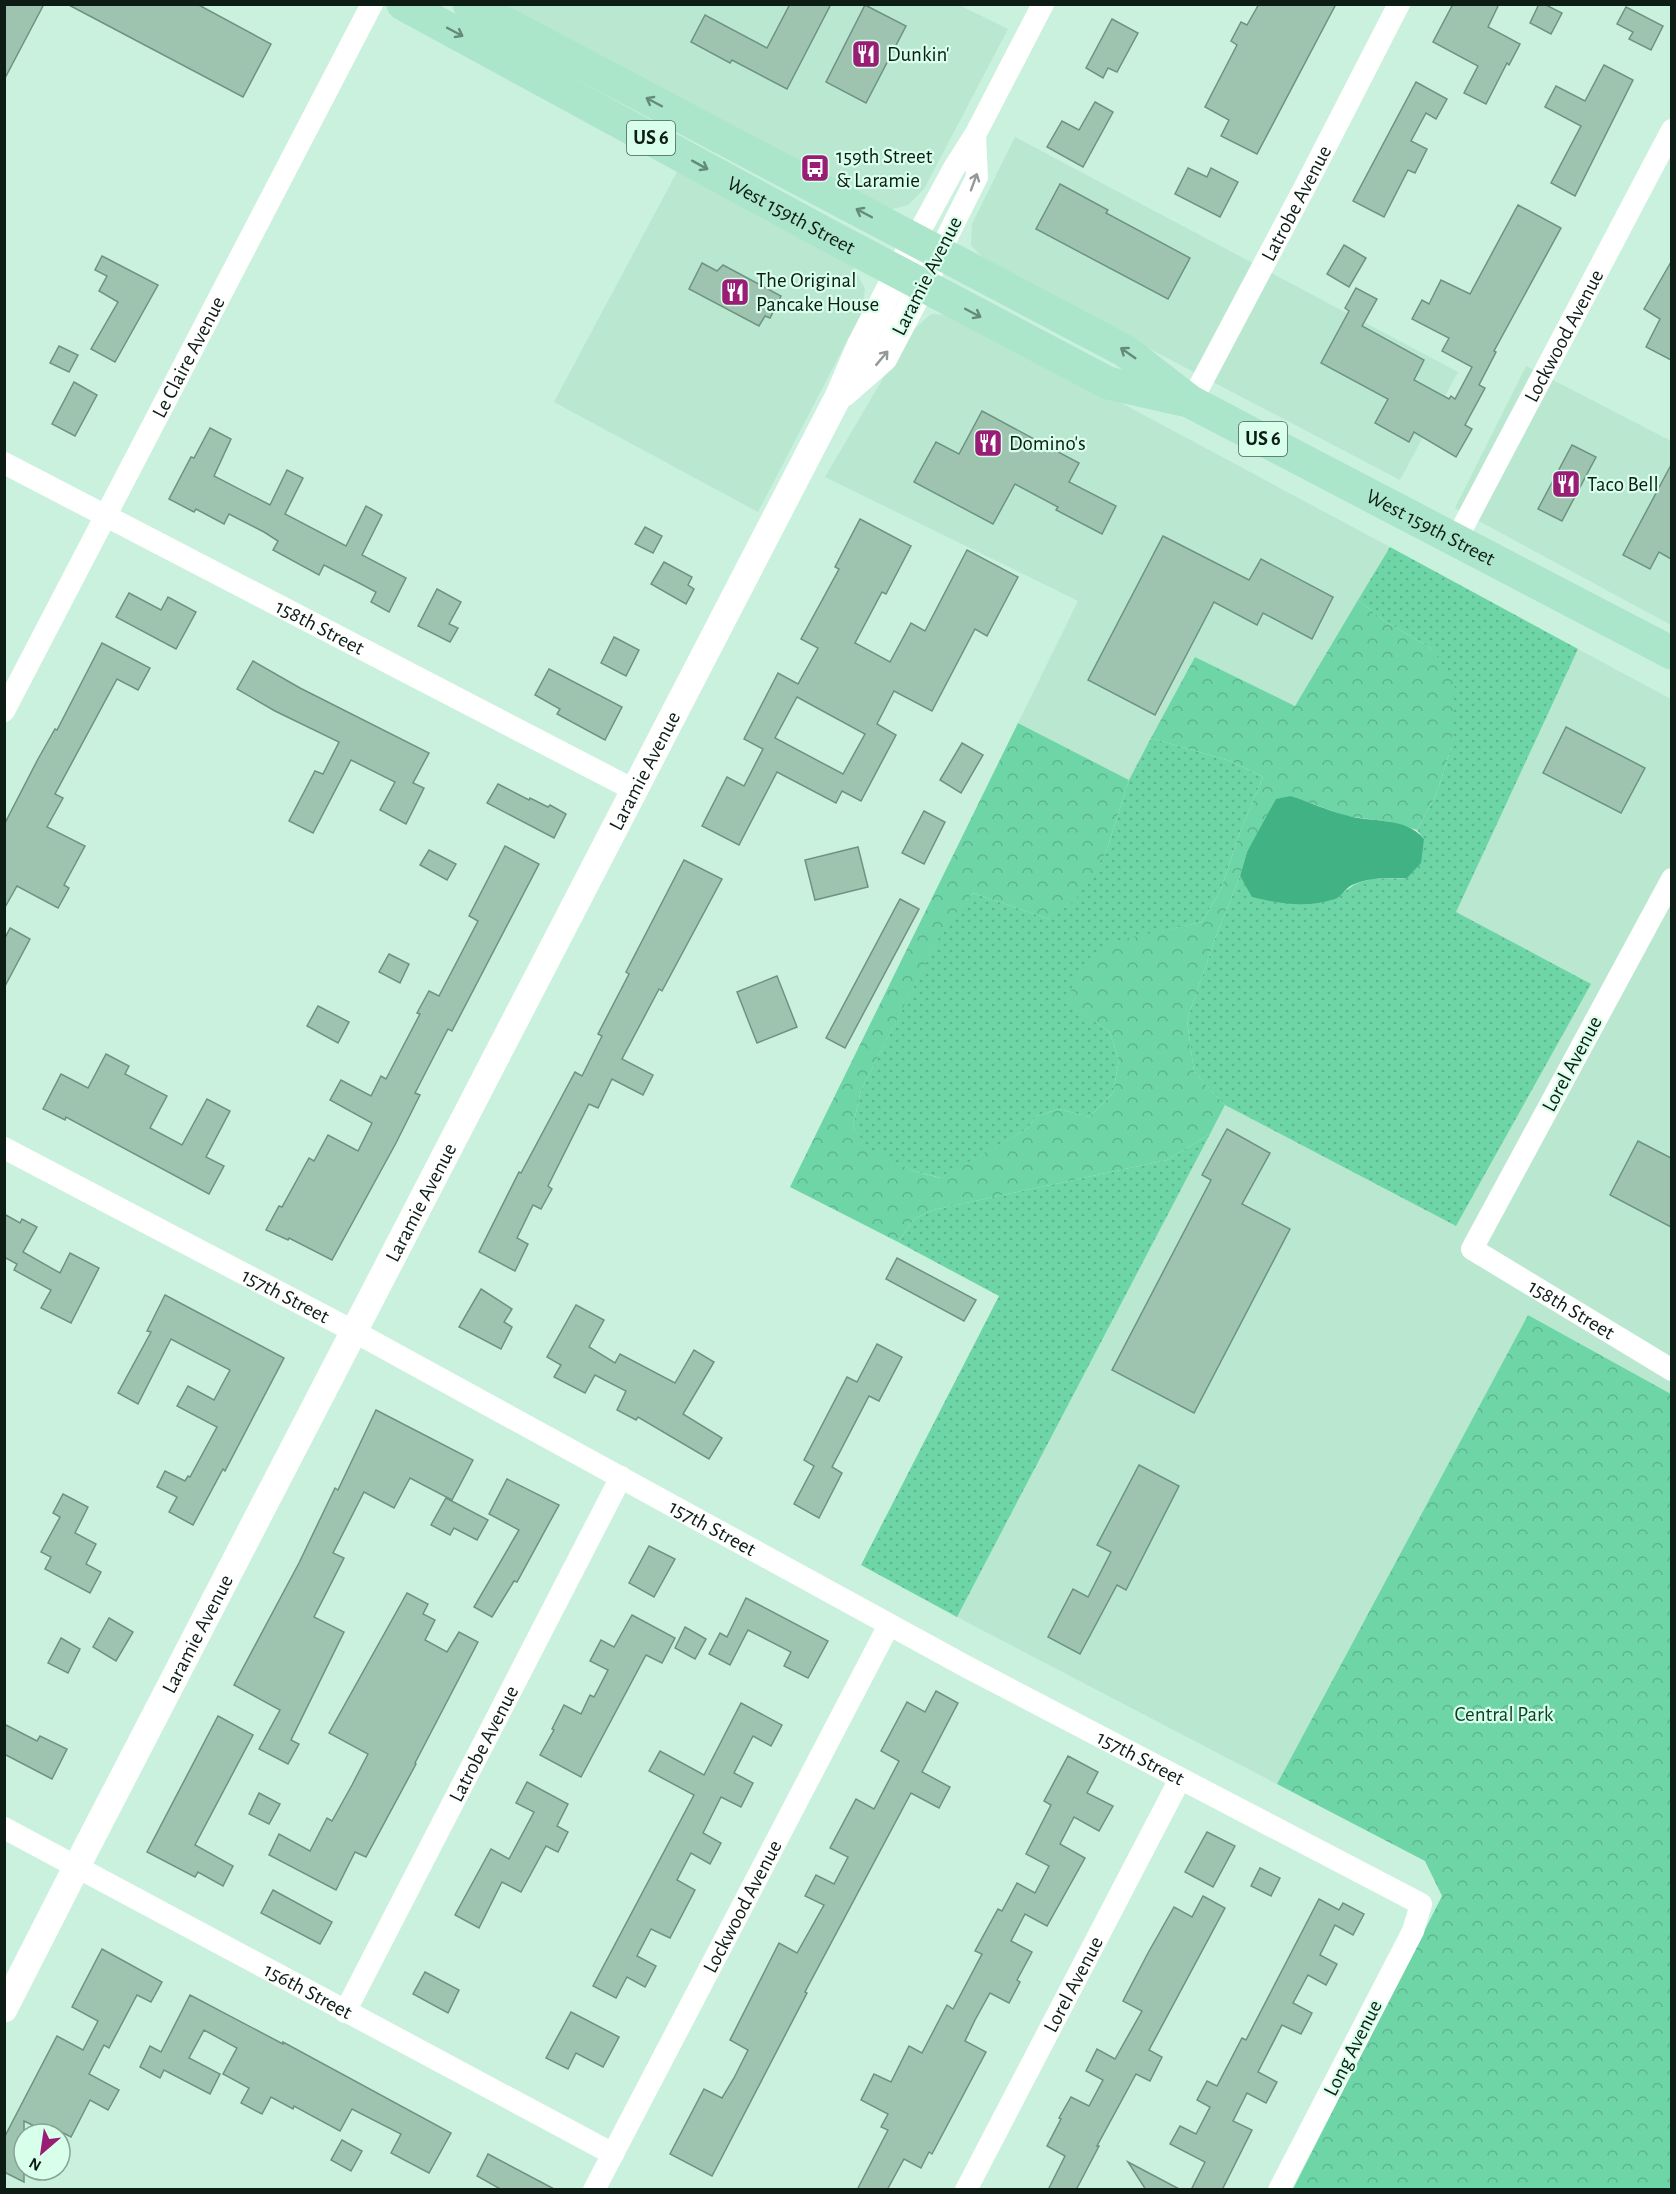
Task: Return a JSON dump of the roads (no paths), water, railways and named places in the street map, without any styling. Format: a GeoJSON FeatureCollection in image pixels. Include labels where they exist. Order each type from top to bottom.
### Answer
{"type":"FeatureCollection","features":[{"type":"Feature","properties":{"kind":"main road","name":"West 159th Street"},"geometry":{"type":"LineString","coordinates":[[403,4],[910,279],[1108,383],[1191,402]]}},
{"type":"Feature","properties":{"kind":"main road","name":"West 159th Street"},"geometry":{"type":"LineString","coordinates":[[469,4],[1125,351],[1191,402],[1671,653]]}},
{"type":"Feature","properties":{"kind":"street","name":"Le Claire Avenue"},"geometry":{"type":"LineString","coordinates":[[4,711],[372,4]]}},
{"type":"Feature","properties":{"kind":"street","name":"Laramie Avenue"},"geometry":{"type":"LineString","coordinates":[[4,2009],[838,397],[860,346],[910,279],[927,246],[954,168],[975,135],[1043,4]]}},
{"type":"Feature","properties":{"kind":"street","name":"Latrobe Avenue"},"geometry":{"type":"LineString","coordinates":[[1191,402],[1399,4]]}},
{"type":"Feature","properties":{"kind":"street","name":"Lockwood Avenue"},"geometry":{"type":"LineString","coordinates":[[1456,540],[1671,130]]}},
{"type":"Feature","properties":{"kind":"street","name":"158th Street"},"geometry":{"type":"LineString","coordinates":[[4,463],[634,790]]}},
{"type":"Feature","properties":{"kind":"street","name":"Lorel Avenue"},"geometry":{"type":"LineString","coordinates":[[1472,1249],[1671,879]]}},
{"type":"Feature","properties":{"kind":"street","name":"157th Street"},"geometry":{"type":"LineString","coordinates":[[4,1148],[355,1332],[889,1625],[1421,1904]]}},
{"type":"Feature","properties":{"kind":"street","name":"158th Street"},"geometry":{"type":"LineString","coordinates":[[1472,1249],[1671,1370]]}},
{"type":"Feature","properties":{"kind":"street","name":"Latrobe Avenue"},"geometry":{"type":"LineString","coordinates":[[345,2012],[621,1478]]}},
{"type":"Feature","properties":{"kind":"street","name":"Lockwood Avenue"},"geometry":{"type":"LineString","coordinates":[[594,2190],[889,1625]]}},
{"type":"Feature","properties":{"kind":"street","name":"Lorel Avenue"},"geometry":{"type":"LineString","coordinates":[[966,2190],[1180,1779]]}},
{"type":"Feature","properties":{"kind":"street","name":"156th Street"},"geometry":{"type":"LineString","coordinates":[[4,1828],[613,2154]]}},
{"type":"Feature","properties":{"kind":"street","name":"Long Avenue"},"geometry":{"type":"LineString","coordinates":[[1279,2190],[1413,1931],[1421,1904]]}},
{"type":"Feature","properties":{"kind":"place","name":"Dunkin'"},"geometry":{"type":"Point","coordinates":[866,54]}},
{"type":"Feature","properties":{"kind":"place","name":"159th Street & Laramie"},"geometry":{"type":"Point","coordinates":[815,168]}},
{"type":"Feature","properties":{"kind":"place","name":"The Original Pancake House"},"geometry":{"type":"Point","coordinates":[735,292]}},
{"type":"Feature","properties":{"kind":"place","name":"Domino's"},"geometry":{"type":"Point","coordinates":[988,443]}},
{"type":"Feature","properties":{"kind":"place","name":"Taco Bell"},"geometry":{"type":"Point","coordinates":[1566,484]}},
{"type":"Feature","properties":{"kind":"park label","name":"Central Park"},"geometry":{"type":"Point","coordinates":[1504,1714]}}]}
